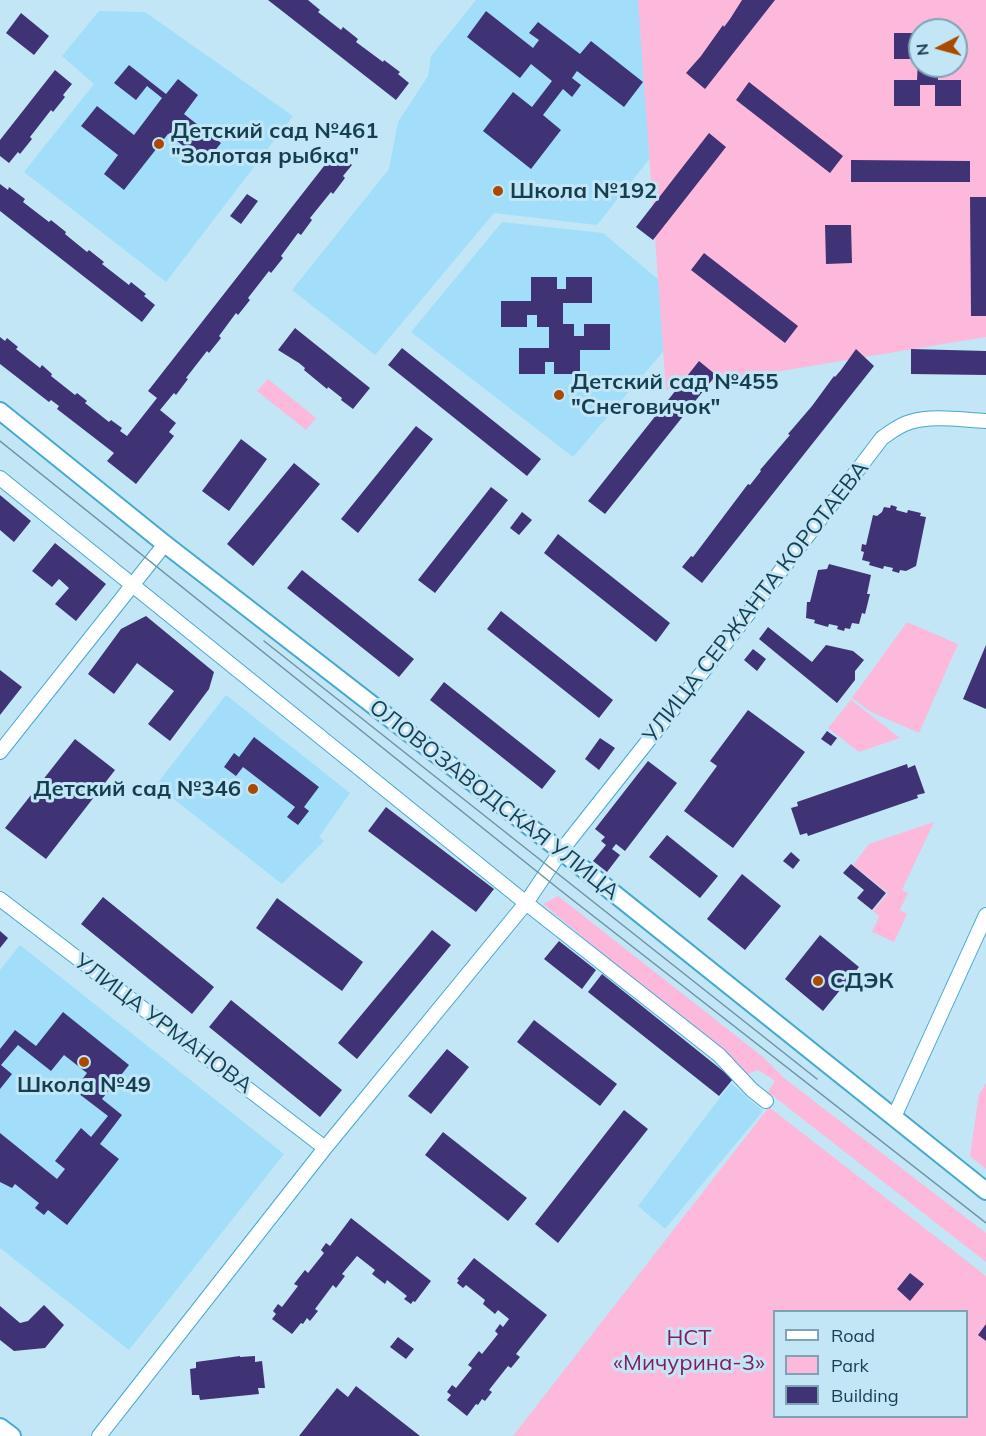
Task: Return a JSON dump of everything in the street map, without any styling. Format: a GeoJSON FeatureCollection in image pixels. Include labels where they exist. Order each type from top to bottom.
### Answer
{"type":"FeatureCollection","features":[{"type":"Feature","properties":{"kind":"street","name":"ОЛОВОЗАВОДСКАЯ УЛИЦА"},"geometry":{"type":"LineString","coordinates":[[0,411],[165,544],[561,851],[986,1191]]}},
{"type":"Feature","properties":{"kind":"street","name":"УЛИЦА СЕРЖАНТА КОРОТАЕВА"},"geometry":{"type":"LineString","coordinates":[[99,1436],[325,1148],[526,903],[561,851],[735,631],[882,438],[898,426],[912,421],[930,419],[986,421]]}},
{"type":"Feature","properties":{"kind":"street"},"geometry":{"type":"LineString","coordinates":[[0,478],[526,903],[719,1055],[752,1090],[766,1101]]}},
{"type":"Feature","properties":{"kind":"street"},"geometry":{"type":"LineString","coordinates":[[0,752],[165,544]]}},
{"type":"Feature","properties":{"kind":"street","name":"УЛИЦА УРМАНОВА"},"geometry":{"type":"LineString","coordinates":[[0,899],[325,1148]]}},
{"type":"Feature","properties":{"kind":"street"},"geometry":{"type":"LineString","coordinates":[[894,1117],[986,915]]}},
{"type":"Feature","properties":{"kind":"street"},"geometry":{"type":"LineString","coordinates":[[0,1427],[12,1436]]}},
{"type":"Feature","properties":{"kind":"shaded area","name":"Школа №192"},"geometry":{"type":"Polygon","coordinates":[[[476,0],[693,0],[697,99],[597,225],[494,213],[375,355],[292,290],[389,169],[398,122],[428,76],[431,56],[476,0]]]}},
{"type":"Feature","properties":{"kind":"shaded area","name":"Детский сад №461 \"Золотая рыбка\""},"geometry":{"type":"Polygon","coordinates":[[[99,11],[145,12],[293,116],[166,282],[24,172],[94,84],[62,56],[99,11]]]}},
{"type":"Feature","properties":{"kind":"shaded area","name":"Детский сад №455 \"Снеговичок\""},"geometry":{"type":"Polygon","coordinates":[[[502,222],[603,233],[697,312],[573,457],[411,332],[502,222]]]}},
{"type":"Feature","properties":{"kind":"shaded area","name":"Детский сад №346"},"geometry":{"type":"Polygon","coordinates":[[[226,695],[350,793],[319,837],[324,841],[282,884],[156,785],[226,695]]]}},
{"type":"Feature","properties":{"kind":"shaded area","name":"Школа №49"},"geometry":{"type":"Polygon","coordinates":[[[20,945],[284,1154],[129,1350],[0,1248],[0,970],[20,945]]]}},
{"type":"Feature","properties":{"kind":"shaded area"},"geometry":{"type":"Polygon","coordinates":[[[731,1083],[763,1111],[665,1229],[638,1206],[731,1083]]]}},
{"type":"Feature","properties":{"kind":"green space"},"geometry":{"type":"Polygon","coordinates":[[[638,0],[986,0],[986,337],[666,390],[638,0]]]}},
{"type":"Feature","properties":{"kind":"green space"},"geometry":{"type":"Polygon","coordinates":[[[268,379],[316,418],[306,430],[257,391],[268,379]]]}},
{"type":"Feature","properties":{"kind":"green space"},"geometry":{"type":"Polygon","coordinates":[[[907,622],[958,644],[919,733],[871,712],[852,698],[907,622]]]}},
{"type":"Feature","properties":{"kind":"green space"},"geometry":{"type":"Polygon","coordinates":[[[851,700],[900,738],[859,752],[828,728],[851,700]]]}},
{"type":"Feature","properties":{"kind":"green space"},"geometry":{"type":"Polygon","coordinates":[[[934,822],[902,890],[908,893],[900,910],[907,914],[894,942],[872,932],[879,916],[873,911],[888,893],[853,865],[869,844],[934,822]]]}},
{"type":"Feature","properties":{"kind":"green space"},"geometry":{"type":"Polygon","coordinates":[[[558,896],[763,1057],[784,1078],[986,1233],[986,1262],[768,1092],[775,1081],[758,1070],[748,1074],[543,904],[558,896]]]}},
{"type":"Feature","properties":{"kind":"green space"},"geometry":{"type":"Polygon","coordinates":[[[986,1083],[986,1169],[970,1156],[979,1094],[986,1083]]]}},
{"type":"Feature","properties":{"kind":"green space","name":"НСТ «Мичурина-3»"},"geometry":{"type":"Polygon","coordinates":[[[769,1107],[986,1276],[986,1436],[513,1436],[769,1107]]]}},
{"type":"Feature","properties":{"kind":"building"},"geometry":{"type":"Polygon","coordinates":[[[268,0],[308,0],[320,10],[318,12],[341,30],[343,27],[358,39],[356,42],[400,72],[398,74],[409,83],[396,100],[268,0]]]}},
{"type":"Feature","properties":{"kind":"building"},"geometry":{"type":"Polygon","coordinates":[[[742,0],[775,0],[705,89],[686,73],[723,25],[724,27],[742,0]]]}},
{"type":"Feature","properties":{"kind":"building"},"geometry":{"type":"Polygon","coordinates":[[[486,11],[533,48],[539,40],[529,33],[538,22],[580,54],[591,41],[643,82],[624,107],[577,71],[572,78],[581,85],[572,97],[563,89],[543,115],[561,130],[531,169],[483,131],[513,92],[532,107],[552,81],[531,64],[520,78],[467,37],[486,11]]]}},
{"type":"Feature","properties":{"kind":"building"},"geometry":{"type":"Polygon","coordinates":[[[21,13],[49,36],[34,55],[6,33],[21,13]]]}},
{"type":"Feature","properties":{"kind":"building"},"geometry":{"type":"Polygon","coordinates":[[[894,33],[908,33],[908,59],[894,59],[894,33]]]}},
{"type":"Feature","properties":{"kind":"building"},"geometry":{"type":"Polygon","coordinates":[[[129,65],[166,94],[178,79],[198,95],[184,114],[221,143],[205,163],[168,134],[124,190],[104,174],[118,155],[81,126],[97,106],[134,135],[162,98],[147,86],[136,100],[114,83],[129,65]]]}},
{"type":"Feature","properties":{"kind":"building"},"geometry":{"type":"Polygon","coordinates":[[[55,70],[72,84],[63,95],[65,97],[53,112],[51,110],[30,137],[32,139],[9,163],[0,156],[0,140],[55,70]]]}},
{"type":"Feature","properties":{"kind":"building"},"geometry":{"type":"Polygon","coordinates":[[[917,78],[938,78],[938,80],[961,80],[961,106],[935,106],[935,85],[920,85],[920,106],[894,106],[894,80],[917,80],[917,78]]]}},
{"type":"Feature","properties":{"kind":"building"},"geometry":{"type":"Polygon","coordinates":[[[749,82],[843,156],[830,173],[736,100],[749,82]]]}},
{"type":"Feature","properties":{"kind":"building"},"geometry":{"type":"Polygon","coordinates":[[[709,133],[726,147],[653,240],[636,227],[709,133]]]}},
{"type":"Feature","properties":{"kind":"building"},"geometry":{"type":"Polygon","coordinates":[[[335,152],[352,165],[343,176],[345,178],[310,218],[312,220],[301,235],[298,233],[281,256],[283,258],[271,273],[269,271],[238,315],[236,313],[219,336],[221,338],[209,353],[207,351],[176,395],[174,393],[160,410],[176,423],[169,432],[174,436],[136,484],[107,461],[114,453],[57,409],[59,406],[51,400],[49,402],[0,364],[0,337],[5,341],[7,338],[18,347],[16,349],[40,368],[42,365],[52,374],[51,376],[75,395],[77,393],[87,401],[85,403],[109,422],[111,420],[122,428],[120,431],[127,436],[157,398],[148,391],[335,152]]]}},
{"type":"Feature","properties":{"kind":"building"},"geometry":{"type":"Polygon","coordinates":[[[851,160],[970,161],[970,182],[851,182],[851,160]]]}},
{"type":"Feature","properties":{"kind":"building"},"geometry":{"type":"Polygon","coordinates":[[[0,184],[8,190],[9,187],[25,199],[23,202],[49,222],[51,220],[129,285],[131,282],[146,294],[144,296],[155,305],[142,322],[0,211],[0,184]]]}},
{"type":"Feature","properties":{"kind":"building"},"geometry":{"type":"Polygon","coordinates":[[[247,194],[258,201],[241,224],[230,216],[247,194]]]}},
{"type":"Feature","properties":{"kind":"building"},"geometry":{"type":"Polygon","coordinates":[[[970,197],[986,197],[986,316],[971,316],[970,197]]]}},
{"type":"Feature","properties":{"kind":"building"},"geometry":{"type":"Polygon","coordinates":[[[825,225],[851,225],[852,263],[826,264],[825,225]]]}},
{"type":"Feature","properties":{"kind":"building"},"geometry":{"type":"Polygon","coordinates":[[[704,253],[798,326],[785,343],[691,270],[704,253]]]}},
{"type":"Feature","properties":{"kind":"building"},"geometry":{"type":"Polygon","coordinates":[[[531,277],[557,277],[557,289],[566,289],[566,277],[592,277],[592,303],[563,303],[563,324],[574,324],[574,336],[584,336],[584,324],[610,324],[610,350],[580,350],[580,374],[554,374],[554,362],[545,362],[545,374],[519,374],[519,348],[549,348],[549,327],[537,327],[537,315],[527,315],[527,327],[501,327],[501,301],[531,301],[531,277]]]}},
{"type":"Feature","properties":{"kind":"building"},"geometry":{"type":"Polygon","coordinates":[[[295,328],[370,388],[353,409],[304,370],[305,368],[299,363],[278,350],[295,328]]]}},
{"type":"Feature","properties":{"kind":"building"},"geometry":{"type":"Polygon","coordinates":[[[402,348],[541,459],[527,476],[388,365],[402,348]]]}},
{"type":"Feature","properties":{"kind":"building"},"geometry":{"type":"Polygon","coordinates":[[[856,349],[874,366],[702,583],[682,567],[691,556],[693,557],[856,349]]]}},
{"type":"Feature","properties":{"kind":"building"},"geometry":{"type":"Polygon","coordinates":[[[911,349],[986,351],[986,375],[911,374],[911,349]]]}},
{"type":"Feature","properties":{"kind":"building"},"geometry":{"type":"Polygon","coordinates":[[[699,361],[716,375],[605,514],[588,501],[699,361]]]}},
{"type":"Feature","properties":{"kind":"building"},"geometry":{"type":"Polygon","coordinates":[[[416,426],[433,439],[358,533],[341,519],[416,426]]]}},
{"type":"Feature","properties":{"kind":"building"},"geometry":{"type":"Polygon","coordinates":[[[241,439],[267,459],[229,511],[202,491],[241,439]]]}},
{"type":"Feature","properties":{"kind":"building"},"geometry":{"type":"Polygon","coordinates":[[[294,463],[320,484],[253,566],[227,544],[294,463]]]}},
{"type":"Feature","properties":{"kind":"building"},"geometry":{"type":"Polygon","coordinates":[[[491,487],[508,500],[435,593],[418,580],[491,487]]]}},
{"type":"Feature","properties":{"kind":"building"},"geometry":{"type":"Polygon","coordinates":[[[0,495],[31,521],[14,542],[0,530],[0,495]]]}},
{"type":"Feature","properties":{"kind":"building"},"geometry":{"type":"Polygon","coordinates":[[[891,505],[897,507],[896,510],[921,513],[920,516],[926,517],[916,566],[906,571],[900,570],[899,573],[892,571],[893,568],[884,566],[883,569],[869,565],[870,562],[862,560],[864,552],[861,551],[862,544],[866,545],[873,515],[877,516],[884,507],[890,508],[891,505]]]}},
{"type":"Feature","properties":{"kind":"building"},"geometry":{"type":"Polygon","coordinates":[[[522,512],[532,520],[519,535],[510,528],[522,512]]]}},
{"type":"Feature","properties":{"kind":"building"},"geometry":{"type":"Polygon","coordinates":[[[558,534],[670,623],[656,642],[544,553],[558,534]]]}},
{"type":"Feature","properties":{"kind":"building"},"geometry":{"type":"Polygon","coordinates":[[[55,543],[106,584],[76,621],[55,604],[69,588],[59,579],[52,587],[32,571],[55,543]]]}},
{"type":"Feature","properties":{"kind":"building"},"geometry":{"type":"Polygon","coordinates":[[[829,564],[871,575],[867,594],[870,594],[865,614],[862,613],[859,624],[852,623],[850,629],[845,628],[844,631],[837,629],[838,626],[829,624],[828,627],[806,618],[807,602],[810,602],[818,570],[827,569],[829,564]]]}},
{"type":"Feature","properties":{"kind":"building"},"geometry":{"type":"Polygon","coordinates":[[[302,570],[414,659],[399,677],[287,588],[302,570]]]}},
{"type":"Feature","properties":{"kind":"building"},"geometry":{"type":"Polygon","coordinates":[[[501,611],[613,700],[599,718],[487,629],[501,611]]]}},
{"type":"Feature","properties":{"kind":"building"},"geometry":{"type":"Polygon","coordinates":[[[146,616],[214,672],[209,689],[170,741],[148,724],[174,691],[137,663],[114,694],[88,674],[121,629],[146,616]]]}},
{"type":"Feature","properties":{"kind":"building"},"geometry":{"type":"Polygon","coordinates":[[[768,627],[812,662],[826,645],[853,651],[864,660],[855,671],[855,680],[837,703],[759,639],[768,627]]]}},
{"type":"Feature","properties":{"kind":"building"},"geometry":{"type":"Polygon","coordinates":[[[986,645],[986,709],[963,699],[986,645]]]}},
{"type":"Feature","properties":{"kind":"building"},"geometry":{"type":"Polygon","coordinates":[[[753,649],[766,659],[757,671],[744,660],[753,649]]]}},
{"type":"Feature","properties":{"kind":"building"},"geometry":{"type":"Polygon","coordinates":[[[0,670],[22,687],[0,715],[0,670]]]}},
{"type":"Feature","properties":{"kind":"building"},"geometry":{"type":"Polygon","coordinates":[[[444,682],[556,771],[542,789],[430,700],[444,682]]]}},
{"type":"Feature","properties":{"kind":"building"},"geometry":{"type":"Polygon","coordinates":[[[748,710],[805,752],[733,848],[684,811],[717,766],[710,761],[748,710]]]}},
{"type":"Feature","properties":{"kind":"building"},"geometry":{"type":"Polygon","coordinates":[[[827,731],[837,738],[831,746],[821,739],[827,731]]]}},
{"type":"Feature","properties":{"kind":"building"},"geometry":{"type":"Polygon","coordinates":[[[254,737],[319,787],[304,807],[309,811],[298,825],[287,817],[295,807],[243,767],[236,776],[224,767],[234,753],[239,757],[254,737]]]}},
{"type":"Feature","properties":{"kind":"building"},"geometry":{"type":"Polygon","coordinates":[[[600,738],[615,748],[599,770],[585,759],[600,738]]]}},
{"type":"Feature","properties":{"kind":"building"},"geometry":{"type":"Polygon","coordinates":[[[75,739],[115,770],[46,859],[5,828],[75,739]]]}},
{"type":"Feature","properties":{"kind":"building"},"geometry":{"type":"Polygon","coordinates":[[[648,761],[677,783],[625,851],[616,844],[612,849],[620,855],[607,872],[593,861],[606,845],[601,841],[605,837],[595,829],[648,761]]]}},
{"type":"Feature","properties":{"kind":"building"},"geometry":{"type":"Polygon","coordinates":[[[907,764],[908,768],[915,765],[925,793],[917,795],[918,798],[808,836],[807,833],[800,835],[791,808],[798,806],[797,802],[907,764]]]}},
{"type":"Feature","properties":{"kind":"building"},"geometry":{"type":"Polygon","coordinates":[[[386,807],[494,889],[476,912],[368,831],[386,807]]]}},
{"type":"Feature","properties":{"kind":"building"},"geometry":{"type":"Polygon","coordinates":[[[667,835],[718,876],[700,898],[649,857],[667,835]]]}},
{"type":"Feature","properties":{"kind":"building"},"geometry":{"type":"Polygon","coordinates":[[[791,852],[800,860],[793,869],[783,861],[791,852]]]}},
{"type":"Feature","properties":{"kind":"building"},"geometry":{"type":"Polygon","coordinates":[[[851,864],[886,893],[872,910],[857,898],[864,890],[843,873],[851,864]]]}},
{"type":"Feature","properties":{"kind":"building"},"geometry":{"type":"Polygon","coordinates":[[[742,874],[781,906],[745,950],[707,919],[742,874]]]}},
{"type":"Feature","properties":{"kind":"building"},"geometry":{"type":"Polygon","coordinates":[[[103,897],[214,987],[192,1014],[81,924],[103,897]]]}},
{"type":"Feature","properties":{"kind":"building"},"geometry":{"type":"Polygon","coordinates":[[[277,898],[363,962],[342,991],[256,928],[277,898]]]}},
{"type":"Feature","properties":{"kind":"building"},"geometry":{"type":"Polygon","coordinates":[[[432,930],[451,945],[357,1059],[338,1043],[432,930]]]}},
{"type":"Feature","properties":{"kind":"building"},"geometry":{"type":"Polygon","coordinates":[[[0,931],[8,938],[0,948],[0,931]]]}},
{"type":"Feature","properties":{"kind":"building"},"geometry":{"type":"Polygon","coordinates":[[[820,935],[859,967],[823,1011],[785,979],[820,935]]]}},
{"type":"Feature","properties":{"kind":"building"},"geometry":{"type":"Polygon","coordinates":[[[559,941],[596,970],[582,989],[544,959],[559,941]]]}},
{"type":"Feature","properties":{"kind":"building"},"geometry":{"type":"Polygon","coordinates":[[[602,974],[733,1079],[719,1096],[588,992],[602,974]]]}},
{"type":"Feature","properties":{"kind":"building"},"geometry":{"type":"Polygon","coordinates":[[[231,1000],[342,1090],[320,1117],[209,1027],[231,1000]]]}},
{"type":"Feature","properties":{"kind":"building"},"geometry":{"type":"Polygon","coordinates":[[[63,1012],[129,1065],[102,1099],[122,1115],[100,1144],[119,1159],[67,1225],[48,1210],[44,1215],[35,1208],[39,1203],[15,1184],[12,1188],[0,1182],[0,1133],[57,1179],[65,1169],[55,1161],[81,1128],[91,1137],[108,1116],[74,1090],[87,1073],[64,1055],[51,1071],[18,1045],[1,1065],[12,1074],[0,1089],[0,1049],[15,1030],[36,1046],[63,1012]]]}},
{"type":"Feature","properties":{"kind":"building"},"geometry":{"type":"Polygon","coordinates":[[[534,1020],[617,1084],[600,1106],[517,1042],[534,1020]]]}},
{"type":"Feature","properties":{"kind":"building"},"geometry":{"type":"Polygon","coordinates":[[[447,1049],[469,1067],[431,1114],[408,1096],[447,1049]]]}},
{"type":"Feature","properties":{"kind":"building"},"geometry":{"type":"Polygon","coordinates":[[[624,1110],[648,1129],[558,1243],[535,1224],[624,1110]]]}},
{"type":"Feature","properties":{"kind":"building"},"geometry":{"type":"Polygon","coordinates":[[[443,1132],[527,1198],[508,1221],[425,1155],[443,1132]]]}},
{"type":"Feature","properties":{"kind":"building"},"geometry":{"type":"Polygon","coordinates":[[[351,1218],[431,1281],[411,1304],[404,1299],[407,1296],[387,1280],[385,1284],[372,1274],[375,1270],[357,1256],[342,1274],[345,1276],[336,1288],[333,1285],[315,1309],[318,1311],[310,1321],[307,1318],[292,1334],[272,1319],[276,1314],[273,1311],[278,1304],[282,1307],[298,1286],[294,1284],[305,1270],[308,1273],[324,1253],[321,1250],[326,1243],[330,1246],[351,1218]]]}},
{"type":"Feature","properties":{"kind":"building"},"geometry":{"type":"Polygon","coordinates":[[[474,1258],[547,1315],[516,1354],[520,1357],[511,1368],[508,1366],[489,1390],[492,1392],[485,1401],[482,1399],[478,1405],[476,1404],[467,1416],[447,1400],[451,1395],[447,1392],[452,1385],[456,1388],[472,1368],[468,1365],[479,1351],[482,1354],[498,1334],[495,1331],[500,1324],[503,1327],[509,1319],[498,1310],[495,1314],[483,1304],[485,1300],[466,1285],[463,1288],[457,1283],[459,1280],[457,1279],[474,1258]]]}},
{"type":"Feature","properties":{"kind":"building"},"geometry":{"type":"Polygon","coordinates":[[[910,1273],[924,1284],[910,1301],[897,1289],[910,1273]]]}},
{"type":"Feature","properties":{"kind":"building"},"geometry":{"type":"Polygon","coordinates":[[[44,1305],[64,1325],[45,1348],[14,1351],[0,1340],[0,1306],[20,1323],[28,1321],[44,1305]]]}},
{"type":"Feature","properties":{"kind":"building"},"geometry":{"type":"Polygon","coordinates":[[[986,1324],[986,1341],[978,1335],[986,1324]]]}},
{"type":"Feature","properties":{"kind":"building"},"geometry":{"type":"Polygon","coordinates":[[[398,1337],[414,1349],[406,1359],[390,1347],[398,1337]]]}},
{"type":"Feature","properties":{"kind":"building"},"geometry":{"type":"Polygon","coordinates":[[[255,1356],[255,1362],[262,1361],[265,1388],[258,1388],[259,1394],[200,1400],[199,1395],[192,1395],[190,1369],[196,1368],[196,1362],[255,1356]]]}},
{"type":"Feature","properties":{"kind":"building"},"geometry":{"type":"Polygon","coordinates":[[[356,1386],[420,1436],[299,1436],[337,1388],[348,1397],[356,1386]]]}},
{"type":"Feature","properties":{"kind":"tram line"},"geometry":{"type":"LineString","coordinates":[[0,441],[560,890],[986,1223]]}},
{"type":"Feature","properties":{"kind":"tram line"},"geometry":{"type":"LineString","coordinates":[[264,641],[817,1079]]}},
{"type":"Feature","properties":{"kind":"place","name":"Детский сад №461 \"Золотая рыбка\""},"geometry":{"type":"Point","coordinates":[159,144]}},
{"type":"Feature","properties":{"kind":"place","name":"Школа №192"},"geometry":{"type":"Point","coordinates":[498,191]}},
{"type":"Feature","properties":{"kind":"place","name":"Детский сад №455 \"Снеговичок\""},"geometry":{"type":"Point","coordinates":[559,395]}},
{"type":"Feature","properties":{"kind":"place","name":"Детский сад №346"},"geometry":{"type":"Point","coordinates":[253,789]}},
{"type":"Feature","properties":{"kind":"place","name":"СДЭК"},"geometry":{"type":"Point","coordinates":[818,981]}},
{"type":"Feature","properties":{"kind":"place","name":"Школа №49"},"geometry":{"type":"Point","coordinates":[84,1062]}}]}
